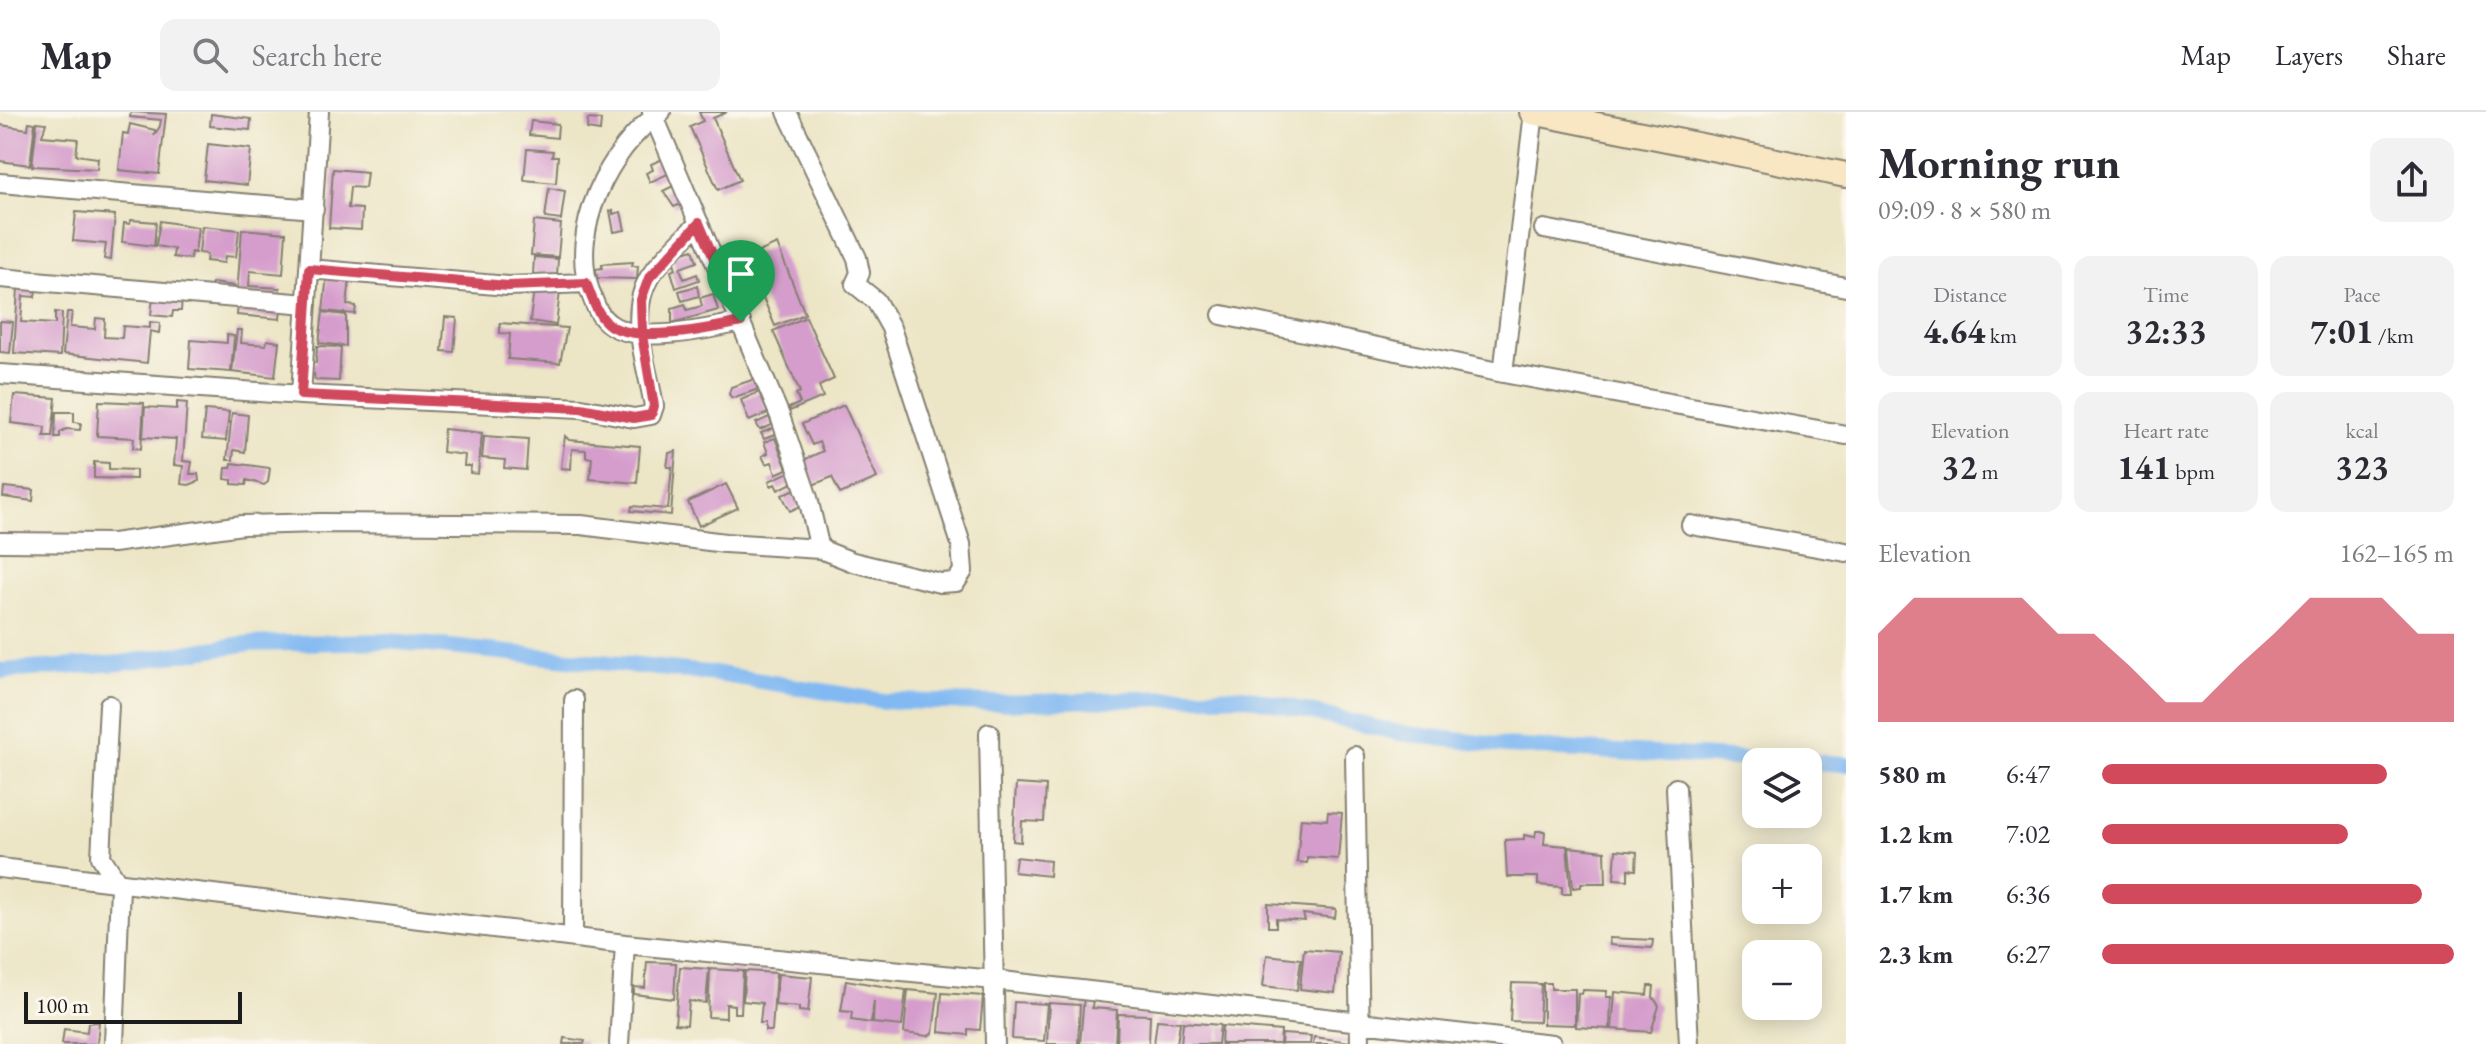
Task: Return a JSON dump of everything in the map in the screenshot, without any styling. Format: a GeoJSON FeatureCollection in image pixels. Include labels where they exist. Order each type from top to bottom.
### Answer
{"type":"FeatureCollection","features":[{"type":"Feature","properties":{"kind":"main road"},"geometry":{"type":"LineString","coordinates":[[1533,112],[1846,175]]}},
{"type":"Feature","properties":{"kind":"street"},"geometry":{"type":"LineString","coordinates":[[301,395],[319,112]]}},
{"type":"Feature","properties":{"kind":"street"},"geometry":{"type":"LineString","coordinates":[[0,542],[113,543],[242,525],[436,522],[581,525],[725,543],[820,549],[853,562],[948,585],[956,582],[963,571],[964,560],[949,502],[891,328],[876,301],[855,284],[860,273],[857,258],[787,112]]}},
{"type":"Feature","properties":{"kind":"street"},"geometry":{"type":"LineString","coordinates":[[1503,373],[1533,112]]}},
{"type":"Feature","properties":{"kind":"street"},"geometry":{"type":"LineString","coordinates":[[741,322],[673,334],[642,332],[611,326],[597,310],[586,283],[586,235],[595,201],[613,164],[631,138],[656,114],[699,223],[741,322],[785,430],[820,549]]}},
{"type":"Feature","properties":{"kind":"street"},"geometry":{"type":"LineString","coordinates":[[0,183],[314,209]]}},
{"type":"Feature","properties":{"kind":"street"},"geometry":{"type":"LineString","coordinates":[[0,374],[301,395],[581,408],[643,418],[651,415],[654,406],[642,332],[641,300],[649,278],[699,223]]}},
{"type":"Feature","properties":{"kind":"street"},"geometry":{"type":"LineString","coordinates":[[1544,229],[1846,287]]}},
{"type":"Feature","properties":{"kind":"street"},"geometry":{"type":"LineString","coordinates":[[309,269],[508,286],[586,283]]}},
{"type":"Feature","properties":{"kind":"street"},"geometry":{"type":"LineString","coordinates":[[0,278],[307,304]]}},
{"type":"Feature","properties":{"kind":"street"},"geometry":{"type":"LineString","coordinates":[[1222,315],[1503,373],[1846,435]]}},
{"type":"Feature","properties":{"kind":"street"},"geometry":{"type":"LineString","coordinates":[[1691,525],[1846,552]]}},
{"type":"Feature","properties":{"kind":"street"},"geometry":{"type":"LineString","coordinates":[[573,937],[574,700]]}},
{"type":"Feature","properties":{"kind":"street"},"geometry":{"type":"LineString","coordinates":[[109,705],[101,857],[120,886],[114,1044]]}},
{"type":"Feature","properties":{"kind":"street"},"geometry":{"type":"LineString","coordinates":[[989,733],[995,1044]]}},
{"type":"Feature","properties":{"kind":"street"},"geometry":{"type":"LineString","coordinates":[[1355,756],[1360,1044]]}},
{"type":"Feature","properties":{"kind":"street"},"geometry":{"type":"LineString","coordinates":[[1676,788],[1689,1044]]}},
{"type":"Feature","properties":{"kind":"street"},"geometry":{"type":"LineString","coordinates":[[0,868],[120,886],[625,944],[994,980],[1552,1044]]}},
{"type":"Feature","properties":{"kind":"street"},"geometry":{"type":"LineString","coordinates":[[619,1044],[625,944]]}},
{"type":"Feature","properties":{"kind":"building"},"geometry":{"type":"Polygon","coordinates":[[[131,112],[166,114],[159,174],[119,170],[123,133],[128,134],[130,124],[155,130],[154,136],[160,126],[161,120],[130,117],[131,112]]]}},
{"type":"Feature","properties":{"kind":"building"},"geometry":{"type":"Polygon","coordinates":[[[699,112],[727,112],[713,118],[740,180],[718,190],[690,127],[703,121],[699,112]]]}},
{"type":"Feature","properties":{"kind":"building"},"geometry":{"type":"Polygon","coordinates":[[[211,114],[251,119],[250,130],[210,126],[211,114]]]}},
{"type":"Feature","properties":{"kind":"building"},"geometry":{"type":"Polygon","coordinates":[[[588,119],[601,120],[600,131],[587,129],[588,119]]]}},
{"type":"Feature","properties":{"kind":"building"},"geometry":{"type":"Polygon","coordinates":[[[531,121],[558,124],[557,138],[529,135],[531,121]]]}},
{"type":"Feature","properties":{"kind":"building"},"geometry":{"type":"Polygon","coordinates":[[[29,122],[35,123],[30,165],[0,161],[0,125],[28,129],[29,122]]]}},
{"type":"Feature","properties":{"kind":"building"},"geometry":{"type":"Polygon","coordinates":[[[37,122],[46,123],[42,136],[78,139],[76,155],[98,158],[97,169],[32,166],[37,122]]]}},
{"type":"Feature","properties":{"kind":"building"},"geometry":{"type":"Polygon","coordinates":[[[208,144],[251,149],[247,185],[204,180],[208,144]]]}},
{"type":"Feature","properties":{"kind":"building"},"geometry":{"type":"Polygon","coordinates":[[[527,149],[553,151],[552,156],[558,156],[556,183],[524,180],[527,149]]]}},
{"type":"Feature","properties":{"kind":"building"},"geometry":{"type":"Polygon","coordinates":[[[665,158],[668,174],[650,182],[646,173],[653,170],[651,164],[665,158]]]}},
{"type":"Feature","properties":{"kind":"building"},"geometry":{"type":"Polygon","coordinates":[[[333,169],[367,172],[365,188],[350,187],[348,208],[362,209],[361,230],[329,228],[333,169]]]}},
{"type":"Feature","properties":{"kind":"building"},"geometry":{"type":"Polygon","coordinates":[[[673,186],[681,204],[674,207],[663,191],[673,186]]]}},
{"type":"Feature","properties":{"kind":"building"},"geometry":{"type":"Polygon","coordinates":[[[549,188],[565,191],[561,220],[545,218],[549,188]]]}},
{"type":"Feature","properties":{"kind":"building"},"geometry":{"type":"Polygon","coordinates":[[[613,210],[613,214],[621,212],[625,230],[614,232],[610,211],[613,210]]]}},
{"type":"Feature","properties":{"kind":"building"},"geometry":{"type":"Polygon","coordinates":[[[76,212],[115,215],[111,260],[104,259],[106,244],[73,241],[76,212]]]}},
{"type":"Feature","properties":{"kind":"building"},"geometry":{"type":"Polygon","coordinates":[[[131,220],[156,222],[154,246],[122,242],[124,223],[130,224],[131,220]]]}},
{"type":"Feature","properties":{"kind":"building"},"geometry":{"type":"Polygon","coordinates":[[[160,221],[198,227],[195,253],[191,252],[190,259],[173,257],[174,249],[156,246],[160,221]]]}},
{"type":"Feature","properties":{"kind":"building"},"geometry":{"type":"Polygon","coordinates":[[[534,221],[561,224],[558,257],[531,255],[534,221]]]}},
{"type":"Feature","properties":{"kind":"building"},"geometry":{"type":"Polygon","coordinates":[[[202,226],[239,230],[236,257],[225,256],[224,263],[206,261],[207,254],[199,253],[202,226]]]}},
{"type":"Feature","properties":{"kind":"building"},"geometry":{"type":"Polygon","coordinates":[[[242,229],[286,233],[283,274],[250,271],[249,286],[280,288],[279,297],[237,294],[242,229]]]}},
{"type":"Feature","properties":{"kind":"building"},"geometry":{"type":"Polygon","coordinates":[[[777,244],[805,314],[775,326],[759,288],[744,294],[738,280],[752,274],[745,258],[777,244]]]}},
{"type":"Feature","properties":{"kind":"building"},"geometry":{"type":"Polygon","coordinates":[[[693,249],[697,262],[680,268],[684,279],[697,274],[699,280],[676,288],[671,271],[676,269],[672,256],[693,249]]]}},
{"type":"Feature","properties":{"kind":"building"},"geometry":{"type":"Polygon","coordinates":[[[534,257],[558,259],[557,276],[533,275],[534,257]]]}},
{"type":"Feature","properties":{"kind":"building"},"geometry":{"type":"Polygon","coordinates":[[[633,262],[632,266],[638,266],[637,279],[597,278],[596,269],[602,268],[602,264],[633,262]]]}},
{"type":"Feature","properties":{"kind":"building"},"geometry":{"type":"Polygon","coordinates":[[[327,275],[350,278],[347,305],[356,306],[355,314],[323,311],[327,275]]]}},
{"type":"Feature","properties":{"kind":"building"},"geometry":{"type":"Polygon","coordinates":[[[212,283],[235,286],[235,293],[211,290],[212,283]]]}},
{"type":"Feature","properties":{"kind":"building"},"geometry":{"type":"Polygon","coordinates":[[[697,286],[699,296],[682,301],[679,291],[697,286]]]}},
{"type":"Feature","properties":{"kind":"building"},"geometry":{"type":"Polygon","coordinates":[[[18,288],[36,289],[35,297],[23,296],[21,322],[55,324],[55,312],[62,313],[60,356],[14,353],[18,288]]]}},
{"type":"Feature","properties":{"kind":"building"},"geometry":{"type":"Polygon","coordinates":[[[534,288],[560,291],[556,325],[530,321],[534,288]]]}},
{"type":"Feature","properties":{"kind":"building"},"geometry":{"type":"Polygon","coordinates":[[[713,294],[718,310],[672,323],[672,308],[685,304],[687,310],[702,306],[700,298],[713,294]]]}},
{"type":"Feature","properties":{"kind":"building"},"geometry":{"type":"Polygon","coordinates":[[[153,297],[182,299],[181,311],[173,311],[172,317],[151,315],[153,297]]]}},
{"type":"Feature","properties":{"kind":"building"},"geometry":{"type":"Polygon","coordinates":[[[238,304],[281,308],[280,319],[237,315],[238,304]]]}},
{"type":"Feature","properties":{"kind":"building"},"geometry":{"type":"Polygon","coordinates":[[[67,312],[72,312],[70,327],[95,329],[96,318],[105,319],[104,337],[122,338],[123,326],[150,328],[150,322],[160,323],[159,333],[150,331],[147,363],[63,354],[67,312]]]}},
{"type":"Feature","properties":{"kind":"building"},"geometry":{"type":"Polygon","coordinates":[[[323,312],[346,315],[346,346],[319,343],[323,312]]]}},
{"type":"Feature","properties":{"kind":"building"},"geometry":{"type":"Polygon","coordinates":[[[445,317],[457,318],[454,352],[442,351],[445,317]]]}},
{"type":"Feature","properties":{"kind":"building"},"geometry":{"type":"Polygon","coordinates":[[[806,317],[834,379],[819,386],[823,397],[790,411],[789,408],[800,403],[796,394],[800,392],[773,331],[806,317]]]}},
{"type":"Feature","properties":{"kind":"building"},"geometry":{"type":"Polygon","coordinates":[[[0,321],[13,322],[10,353],[0,352],[0,321]]]}},
{"type":"Feature","properties":{"kind":"building"},"geometry":{"type":"Polygon","coordinates":[[[500,323],[567,328],[560,363],[508,359],[510,334],[500,333],[500,323]]]}},
{"type":"Feature","properties":{"kind":"building"},"geometry":{"type":"Polygon","coordinates":[[[237,330],[242,330],[241,343],[266,345],[267,340],[279,342],[275,377],[232,372],[237,330]]]}},
{"type":"Feature","properties":{"kind":"building"},"geometry":{"type":"Polygon","coordinates":[[[227,335],[234,336],[231,372],[189,369],[191,340],[227,343],[227,335]]]}},
{"type":"Feature","properties":{"kind":"building"},"geometry":{"type":"Polygon","coordinates":[[[317,346],[341,347],[339,381],[315,380],[314,374],[307,374],[308,362],[316,363],[317,346]]]}},
{"type":"Feature","properties":{"kind":"building"},"geometry":{"type":"Polygon","coordinates":[[[758,378],[762,388],[732,398],[729,394],[731,387],[758,378]]]}},
{"type":"Feature","properties":{"kind":"building"},"geometry":{"type":"Polygon","coordinates":[[[759,392],[768,413],[749,421],[741,400],[759,392]]]}},
{"type":"Feature","properties":{"kind":"building"},"geometry":{"type":"Polygon","coordinates":[[[14,395],[56,398],[52,436],[44,436],[45,427],[11,423],[14,395]]]}},
{"type":"Feature","properties":{"kind":"building"},"geometry":{"type":"Polygon","coordinates":[[[99,401],[144,403],[141,449],[133,448],[134,438],[97,436],[99,401]]]}},
{"type":"Feature","properties":{"kind":"building"},"geometry":{"type":"Polygon","coordinates":[[[177,402],[187,403],[183,461],[192,462],[190,474],[198,474],[199,481],[189,485],[181,484],[183,466],[174,465],[176,439],[143,437],[145,407],[177,409],[177,402]]]}},
{"type":"Feature","properties":{"kind":"building"},"geometry":{"type":"Polygon","coordinates":[[[844,405],[877,478],[840,494],[832,477],[808,487],[797,463],[823,451],[819,442],[812,445],[802,424],[844,405]]]}},
{"type":"Feature","properties":{"kind":"building"},"geometry":{"type":"Polygon","coordinates":[[[205,410],[229,412],[226,441],[202,439],[205,410]]]}},
{"type":"Feature","properties":{"kind":"building"},"geometry":{"type":"Polygon","coordinates":[[[56,412],[74,412],[74,422],[81,423],[80,430],[66,429],[60,432],[60,437],[55,437],[56,412]]]}},
{"type":"Feature","properties":{"kind":"building"},"geometry":{"type":"Polygon","coordinates":[[[232,413],[248,415],[245,452],[234,450],[233,460],[227,460],[232,413]]]}},
{"type":"Feature","properties":{"kind":"building"},"geometry":{"type":"Polygon","coordinates":[[[769,417],[772,425],[760,430],[756,423],[769,417]]]}},
{"type":"Feature","properties":{"kind":"building"},"geometry":{"type":"Polygon","coordinates":[[[774,428],[777,434],[764,439],[761,433],[774,428]]]}},
{"type":"Feature","properties":{"kind":"building"},"geometry":{"type":"Polygon","coordinates":[[[444,429],[482,433],[478,474],[470,473],[471,466],[464,466],[465,455],[442,452],[444,429]]]}},
{"type":"Feature","properties":{"kind":"building"},"geometry":{"type":"Polygon","coordinates":[[[484,436],[528,439],[526,470],[504,468],[505,460],[482,458],[484,436]]]}},
{"type":"Feature","properties":{"kind":"building"},"geometry":{"type":"Polygon","coordinates":[[[565,436],[569,440],[640,446],[637,483],[590,479],[592,458],[586,457],[586,450],[572,449],[571,469],[561,468],[565,436]]]}},
{"type":"Feature","properties":{"kind":"building"},"geometry":{"type":"Polygon","coordinates":[[[775,438],[787,469],[776,474],[772,462],[766,464],[762,456],[768,453],[764,442],[775,438]]]}},
{"type":"Feature","properties":{"kind":"building"},"geometry":{"type":"Polygon","coordinates":[[[676,451],[671,515],[631,511],[632,506],[668,509],[672,467],[667,467],[669,453],[676,451]]]}},
{"type":"Feature","properties":{"kind":"building"},"geometry":{"type":"Polygon","coordinates":[[[94,462],[109,463],[109,469],[136,470],[136,479],[94,478],[94,462]]]}},
{"type":"Feature","properties":{"kind":"building"},"geometry":{"type":"Polygon","coordinates":[[[232,463],[270,468],[268,482],[264,485],[247,480],[246,485],[232,484],[232,480],[225,479],[226,468],[231,468],[232,463]]]}},
{"type":"Feature","properties":{"kind":"building"},"geometry":{"type":"Polygon","coordinates":[[[789,472],[794,482],[778,490],[775,484],[771,486],[769,481],[789,472]]]}},
{"type":"Feature","properties":{"kind":"building"},"geometry":{"type":"Polygon","coordinates":[[[726,484],[738,508],[699,526],[688,502],[726,484]]]}},
{"type":"Feature","properties":{"kind":"building"},"geometry":{"type":"Polygon","coordinates":[[[4,487],[34,490],[33,501],[3,497],[4,487]]]}},
{"type":"Feature","properties":{"kind":"building"},"geometry":{"type":"Polygon","coordinates":[[[795,489],[803,505],[790,511],[782,495],[795,489]]]}},
{"type":"Feature","properties":{"kind":"building"},"geometry":{"type":"Polygon","coordinates":[[[1016,784],[1046,786],[1044,822],[1022,821],[1021,842],[1013,841],[1016,784]]]}},
{"type":"Feature","properties":{"kind":"building"},"geometry":{"type":"Polygon","coordinates":[[[1328,812],[1342,813],[1338,859],[1307,857],[1307,863],[1297,862],[1301,818],[1327,820],[1328,812]]]}},
{"type":"Feature","properties":{"kind":"building"},"geometry":{"type":"Polygon","coordinates":[[[1536,831],[1545,831],[1544,844],[1567,846],[1571,894],[1562,894],[1562,887],[1538,885],[1538,877],[1507,877],[1505,840],[1524,839],[1524,835],[1535,837],[1536,831]]]}},
{"type":"Feature","properties":{"kind":"building"},"geometry":{"type":"Polygon","coordinates":[[[1569,847],[1605,851],[1606,883],[1581,883],[1581,887],[1573,888],[1569,847]]]}},
{"type":"Feature","properties":{"kind":"building"},"geometry":{"type":"Polygon","coordinates":[[[1616,850],[1637,852],[1636,870],[1628,869],[1628,880],[1614,879],[1616,850]]]}},
{"type":"Feature","properties":{"kind":"building"},"geometry":{"type":"Polygon","coordinates":[[[1016,857],[1050,861],[1049,876],[1014,872],[1016,857]]]}},
{"type":"Feature","properties":{"kind":"building"},"geometry":{"type":"Polygon","coordinates":[[[1268,904],[1336,909],[1335,918],[1303,914],[1305,921],[1276,919],[1276,927],[1268,927],[1268,904]]]}},
{"type":"Feature","properties":{"kind":"building"},"geometry":{"type":"Polygon","coordinates":[[[1609,938],[1653,940],[1652,948],[1610,945],[1609,938]]]}},
{"type":"Feature","properties":{"kind":"building"},"geometry":{"type":"Polygon","coordinates":[[[1304,949],[1339,952],[1335,993],[1300,989],[1304,949]]]}},
{"type":"Feature","properties":{"kind":"building"},"geometry":{"type":"Polygon","coordinates":[[[1267,955],[1301,959],[1297,990],[1263,986],[1267,955]]]}},
{"type":"Feature","properties":{"kind":"building"},"geometry":{"type":"Polygon","coordinates":[[[647,962],[676,963],[674,999],[634,994],[634,987],[645,988],[647,962]]]}},
{"type":"Feature","properties":{"kind":"building"},"geometry":{"type":"Polygon","coordinates":[[[680,967],[709,969],[706,1003],[689,1001],[687,1025],[675,1024],[680,967]]]}},
{"type":"Feature","properties":{"kind":"building"},"geometry":{"type":"Polygon","coordinates":[[[710,969],[743,971],[741,1013],[734,1013],[734,1005],[726,1004],[726,1018],[708,1017],[710,969]]]}},
{"type":"Feature","properties":{"kind":"building"},"geometry":{"type":"Polygon","coordinates":[[[745,971],[776,973],[772,1031],[765,1031],[765,1023],[760,1023],[762,1003],[743,1001],[745,971]]]}},
{"type":"Feature","properties":{"kind":"building"},"geometry":{"type":"Polygon","coordinates":[[[778,974],[812,977],[808,1012],[799,1011],[799,1007],[775,1005],[778,974]]]}},
{"type":"Feature","properties":{"kind":"building"},"geometry":{"type":"Polygon","coordinates":[[[846,980],[906,990],[902,1026],[873,1023],[874,1001],[871,1023],[851,1020],[852,1012],[841,1011],[846,980]]]}},
{"type":"Feature","properties":{"kind":"building"},"geometry":{"type":"Polygon","coordinates":[[[1512,983],[1541,984],[1539,1022],[1510,1021],[1512,983]]]}},
{"type":"Feature","properties":{"kind":"building"},"geometry":{"type":"Polygon","coordinates":[[[1543,983],[1551,983],[1551,989],[1575,989],[1575,1025],[1543,1024],[1543,983]]]}},
{"type":"Feature","properties":{"kind":"building"},"geometry":{"type":"Polygon","coordinates":[[[1648,986],[1654,986],[1653,997],[1659,1006],[1651,1032],[1612,1029],[1615,992],[1647,995],[1648,986]]]}},
{"type":"Feature","properties":{"kind":"building"},"geometry":{"type":"Polygon","coordinates":[[[908,990],[938,993],[933,1033],[928,1036],[904,1033],[908,990]]]}},
{"type":"Feature","properties":{"kind":"building"},"geometry":{"type":"Polygon","coordinates":[[[1583,990],[1607,991],[1606,997],[1611,997],[1610,1029],[1576,1027],[1578,993],[1582,994],[1583,990]]]}},
{"type":"Feature","properties":{"kind":"building"},"geometry":{"type":"Polygon","coordinates":[[[942,993],[983,996],[980,1030],[968,1029],[968,1035],[939,1032],[942,993]]]}},
{"type":"Feature","properties":{"kind":"building"},"geometry":{"type":"Polygon","coordinates":[[[1084,996],[1093,997],[1092,1008],[1117,1010],[1115,1044],[1080,1044],[1084,996]]]}},
{"type":"Feature","properties":{"kind":"building"},"geometry":{"type":"Polygon","coordinates":[[[1014,1002],[1047,1004],[1044,1041],[1012,1039],[1014,1002]]]}},
{"type":"Feature","properties":{"kind":"building"},"geometry":{"type":"Polygon","coordinates":[[[1049,1003],[1080,1005],[1078,1044],[1047,1044],[1049,1003]]]}},
{"type":"Feature","properties":{"kind":"building"},"geometry":{"type":"Polygon","coordinates":[[[1118,1014],[1150,1015],[1149,1044],[1117,1044],[1118,1014]]]}},
{"type":"Feature","properties":{"kind":"building"},"geometry":{"type":"Polygon","coordinates":[[[1157,1020],[1180,1022],[1177,1044],[1154,1044],[1157,1020]]]}},
{"type":"Feature","properties":{"kind":"building"},"geometry":{"type":"Polygon","coordinates":[[[99,1022],[97,1044],[62,1044],[64,1029],[87,1032],[88,1023],[99,1022]]]}},
{"type":"Feature","properties":{"kind":"building"},"geometry":{"type":"Polygon","coordinates":[[[1183,1022],[1220,1025],[1218,1044],[1181,1044],[1183,1022]]]}},
{"type":"Feature","properties":{"kind":"building"},"geometry":{"type":"Polygon","coordinates":[[[1222,1026],[1281,1031],[1280,1044],[1221,1044],[1222,1026]]]}},
{"type":"Feature","properties":{"kind":"building"},"geometry":{"type":"Polygon","coordinates":[[[1282,1034],[1311,1036],[1310,1044],[1281,1044],[1282,1034]]]}},
{"type":"Feature","properties":{"kind":"building"},"geometry":{"type":"Polygon","coordinates":[[[1314,1037],[1351,1042],[1351,1044],[1313,1044],[1314,1037]]]}},
{"type":"Feature","properties":{"kind":"building"},"geometry":{"type":"Polygon","coordinates":[[[564,1038],[585,1041],[584,1044],[563,1044],[564,1038]]]}},
{"type":"Feature","properties":{"kind":"waterway"},"geometry":{"type":"LineString","coordinates":[[0,671],[122,663],[243,644],[390,641],[718,674],[883,701],[997,703],[1243,696],[1399,733],[1505,746],[1846,764]]}},
{"type":"Feature","properties":{"kind":"route"},"geometry":{"type":"LineString","coordinates":[[741,322],[673,334],[642,332],[611,326],[597,310],[586,283],[508,286],[309,269],[301,395],[581,408],[634,418],[651,415],[654,406],[642,335],[642,332],[641,300],[649,278],[699,223],[741,322]]}}]}
